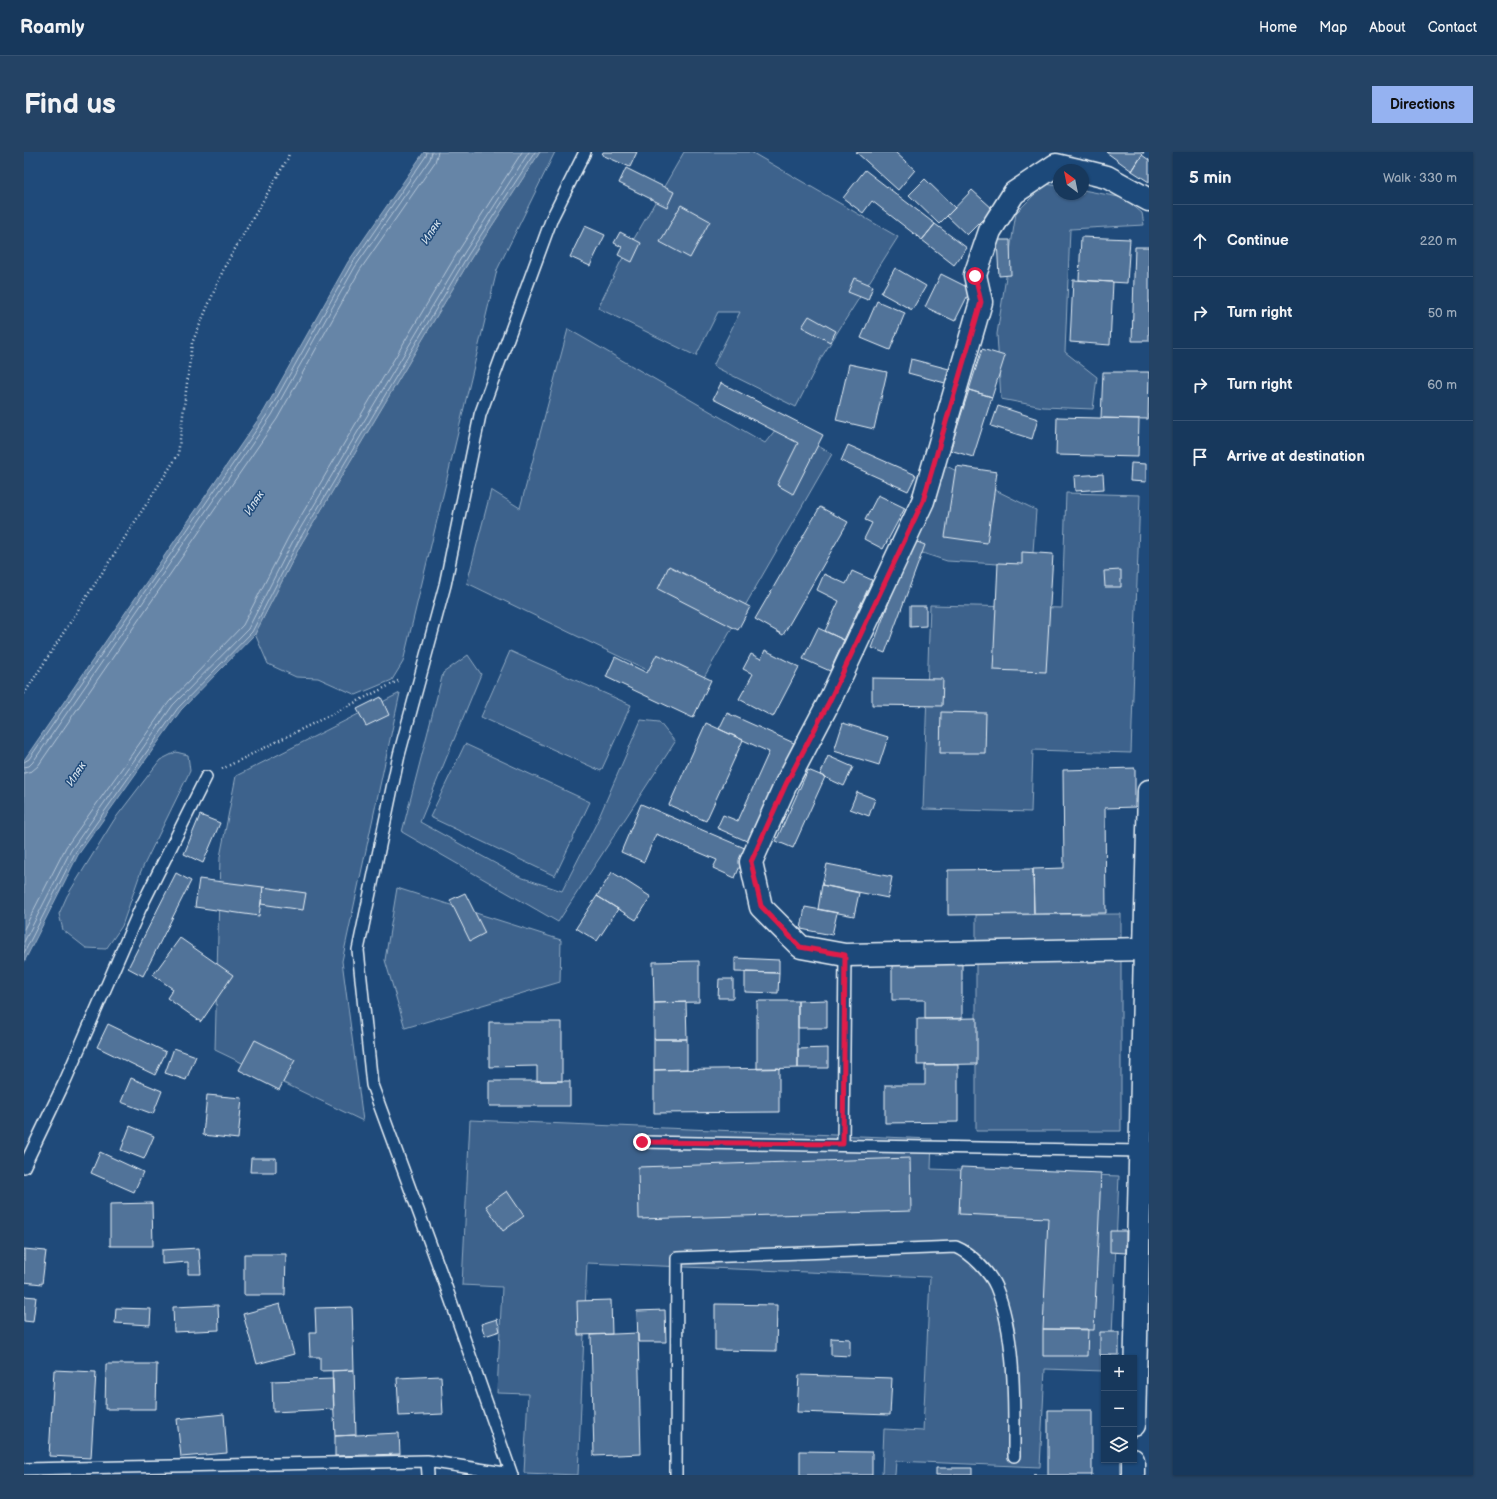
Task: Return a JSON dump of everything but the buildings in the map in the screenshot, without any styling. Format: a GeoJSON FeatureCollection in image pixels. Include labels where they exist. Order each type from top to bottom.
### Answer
{"type":"FeatureCollection","features":[{"type":"Feature","properties":{"kind":"street"},"geometry":{"type":"LineString","coordinates":[[1053,167],[1014,193],[990,231],[975,276],[981,302],[923,501],[829,702],[786,784],[751,862],[761,906],[800,947],[845,955],[1145,949]]}},
{"type":"Feature","properties":{"kind":"street"},"geometry":{"type":"LineString","coordinates":[[1089,172],[1107,177],[1149,200]]}},
{"type":"Feature","properties":{"kind":"street"},"geometry":{"type":"LineString","coordinates":[[1135,1391],[1141,1151],[1146,1063],[1145,949],[1149,791]]}},
{"type":"Feature","properties":{"kind":"street"},"geometry":{"type":"LineString","coordinates":[[1133,1463],[1133,1475]]}},
{"type":"Feature","properties":{"kind":"lane"},"geometry":{"type":"LineString","coordinates":[[24,1469],[428,1461],[512,1474],[444,1280],[372,1086],[358,950],[399,755],[444,585],[480,415],[552,218],[585,152]]}},
{"type":"Feature","properties":{"kind":"lane"},"geometry":{"type":"LineString","coordinates":[[24,1167],[66,1079],[140,909],[206,777]]}},
{"type":"Feature","properties":{"kind":"lane"},"geometry":{"type":"LineString","coordinates":[[843,1144],[845,955]]}},
{"type":"Feature","properties":{"kind":"lane"},"geometry":{"type":"LineString","coordinates":[[642,1142],[843,1144],[1141,1151]]}},
{"type":"Feature","properties":{"kind":"lane"},"geometry":{"type":"LineString","coordinates":[[676,1475],[677,1258],[956,1247],[967,1251],[996,1286],[1006,1321],[1014,1410],[1014,1456]]}},
{"type":"Feature","properties":{"kind":"lane"},"geometry":{"type":"LineString","coordinates":[[428,1461],[428,1475]]}},
{"type":"Feature","properties":{"kind":"path"},"geometry":{"type":"LineString","coordinates":[[24,694],[178,455],[192,343],[225,266],[288,158],[289,152]]}},
{"type":"Feature","properties":{"kind":"path"},"geometry":{"type":"LineString","coordinates":[[206,777],[422,670]]}},
{"type":"Feature","properties":{"kind":"shaded area"},"geometry":{"type":"Polygon","coordinates":[[[540,152],[555,152],[497,270],[403,662],[392,680],[356,695],[318,678],[296,677],[268,664],[255,634],[301,544],[471,258],[540,152]]]}},
{"type":"Feature","properties":{"kind":"shaded area"},"geometry":{"type":"Polygon","coordinates":[[[684,152],[751,152],[898,237],[821,358],[796,407],[713,366],[740,312],[718,312],[696,356],[598,308],[620,263],[684,152]]]}},
{"type":"Feature","properties":{"kind":"shaded area"},"geometry":{"type":"Polygon","coordinates":[[[1045,184],[1053,185],[1053,200],[1089,200],[1089,191],[1124,198],[1142,213],[1144,225],[1070,229],[1065,352],[1097,377],[1093,409],[1043,407],[1001,399],[997,334],[1016,213],[1045,184]]]}},
{"type":"Feature","properties":{"kind":"shaded area"},"geometry":{"type":"Polygon","coordinates":[[[568,329],[765,443],[780,424],[832,454],[695,693],[467,583],[491,490],[520,508],[568,329]]]}},
{"type":"Feature","properties":{"kind":"shaded area"},"geometry":{"type":"Polygon","coordinates":[[[926,456],[1036,510],[1032,566],[947,561],[895,544],[926,456]]]}},
{"type":"Feature","properties":{"kind":"shaded area"},"geometry":{"type":"Polygon","coordinates":[[[1066,493],[1140,495],[1131,753],[1033,750],[1031,812],[923,809],[930,605],[1062,608],[1066,493]]]}},
{"type":"Feature","properties":{"kind":"shaded area"},"geometry":{"type":"Polygon","coordinates":[[[510,651],[631,705],[601,771],[481,717],[510,651]]]}},
{"type":"Feature","properties":{"kind":"shaded area"},"geometry":{"type":"Polygon","coordinates":[[[468,655],[481,674],[420,822],[520,877],[562,891],[596,824],[641,720],[659,722],[675,742],[558,922],[402,832],[443,673],[468,655]]]}},
{"type":"Feature","properties":{"kind":"shaded area"},"geometry":{"type":"Polygon","coordinates":[[[400,693],[342,961],[363,1121],[215,1050],[220,857],[236,776],[400,693]]]}},
{"type":"Feature","properties":{"kind":"shaded area"},"geometry":{"type":"Polygon","coordinates":[[[465,744],[590,802],[555,876],[430,817],[465,744]]]}},
{"type":"Feature","properties":{"kind":"shaded area"},"geometry":{"type":"Polygon","coordinates":[[[176,752],[188,755],[190,771],[141,871],[122,926],[106,949],[86,948],[63,930],[59,914],[67,896],[114,820],[160,760],[176,752]]]}},
{"type":"Feature","properties":{"kind":"shaded area"},"geometry":{"type":"Polygon","coordinates":[[[397,888],[561,940],[560,982],[405,1028],[385,960],[397,888]]]}},
{"type":"Feature","properties":{"kind":"shaded area"},"geometry":{"type":"Polygon","coordinates":[[[1121,914],[1121,1131],[976,1131],[976,915],[1121,914]]]}},
{"type":"Feature","properties":{"kind":"shaded area"},"geometry":{"type":"Polygon","coordinates":[[[470,1120],[932,1139],[931,1169],[1119,1176],[1111,1355],[1101,1355],[1101,1371],[1045,1369],[1040,1467],[896,1461],[895,1475],[882,1475],[884,1429],[923,1431],[930,1277],[587,1263],[578,1475],[524,1473],[528,1394],[497,1393],[502,1287],[462,1285],[470,1120]]]}},
{"type":"Feature","properties":{"kind":"water","name":"Иляк"},"geometry":{"type":"Polygon","coordinates":[[[424,152],[540,152],[471,258],[301,544],[255,634],[181,710],[78,855],[24,962],[24,760],[264,411],[348,262],[424,152]]]}},
{"type":"Feature","properties":{"kind":"route"},"geometry":{"type":"LineString","coordinates":[[642,1142],[843,1144],[845,955],[800,947],[761,906],[751,862],[786,784],[829,702],[879,591],[923,501],[981,302],[975,276]]}}]}
